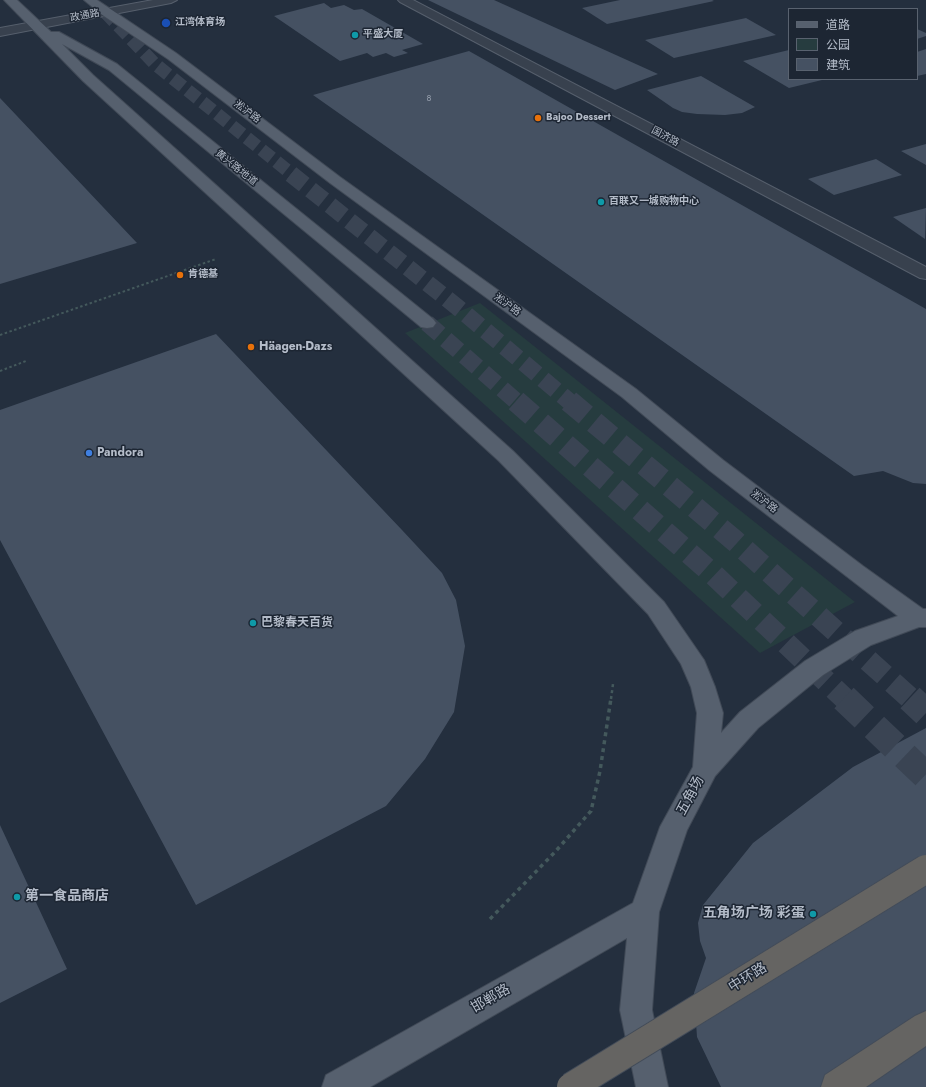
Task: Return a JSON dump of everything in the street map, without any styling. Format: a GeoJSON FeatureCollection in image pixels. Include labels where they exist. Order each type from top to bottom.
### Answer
{"type":"FeatureCollection","features":[{"type":"Feature","properties":{"kind":"highway","name":"中环路"},"geometry":{"type":"LineString","coordinates":[[571,1087],[926,869]]}},
{"type":"Feature","properties":{"kind":"highway"},"geometry":{"type":"LineString","coordinates":[[837,1087],[926,1027]]}},
{"type":"Feature","properties":{"kind":"main road"},"geometry":{"type":"LineString","coordinates":[[10,0],[37,25],[88,78],[506,456],[656,608],[692,660],[703,687],[710,713],[706,768]]}},
{"type":"Feature","properties":{"kind":"main road","name":"淞沪路"},"geometry":{"type":"LineString","coordinates":[[90,0],[105,12],[172,56],[342,185],[629,393],[716,465],[922,618]]}},
{"type":"Feature","properties":{"kind":"main road"},"geometry":{"type":"LineString","coordinates":[[8,14],[37,25]]}},
{"type":"Feature","properties":{"kind":"main road","name":"黄兴路地道"},"geometry":{"type":"LineString","coordinates":[[37,25],[113,68],[427,323]]}},
{"type":"Feature","properties":{"kind":"main road","name":"五角场"},"geometry":{"type":"LineString","coordinates":[[652,1087],[636,1010],[644,912],[674,827],[706,768],[750,720],[814,668],[863,638],[922,618]]}},
{"type":"Feature","properties":{"kind":"main road","name":"邯郸路"},"geometry":{"type":"LineString","coordinates":[[338,1087],[644,912]]}},
{"type":"Feature","properties":{"kind":"street","name":"政通路"},"geometry":{"type":"LineString","coordinates":[[0,32],[171,0]]}},
{"type":"Feature","properties":{"kind":"street","name":"国济路"},"geometry":{"type":"LineString","coordinates":[[404,0],[926,274]]}},
{"type":"Feature","properties":{"kind":"path"},"geometry":{"type":"LineString","coordinates":[[0,335],[216,259]]}},
{"type":"Feature","properties":{"kind":"path"},"geometry":{"type":"LineString","coordinates":[[0,371],[26,361]]}},
{"type":"Feature","properties":{"kind":"path"},"geometry":{"type":"LineString","coordinates":[[490,919],[555,852],[591,811],[600,771],[613,684]]}},
{"type":"Feature","properties":{"kind":"green space"},"geometry":{"type":"Polygon","coordinates":[[[480,303],[855,602],[760,653],[405,333],[480,303]]]}},
{"type":"Feature","properties":{"kind":"building"},"geometry":{"type":"Polygon","coordinates":[[[428,0],[494,0],[658,74],[615,90],[428,0]]]}},
{"type":"Feature","properties":{"kind":"building"},"geometry":{"type":"Polygon","coordinates":[[[620,0],[714,1],[607,24],[582,8],[620,0]]]}},
{"type":"Feature","properties":{"kind":"building","name":"平盛大厦"},"geometry":{"type":"Polygon","coordinates":[[[324,3],[331,8],[344,5],[354,10],[362,9],[423,44],[402,50],[408,53],[394,57],[386,53],[373,57],[367,53],[340,61],[274,16],[324,3]]]}},
{"type":"Feature","properties":{"kind":"building"},"geometry":{"type":"Polygon","coordinates":[[[746,18],[776,35],[674,58],[645,40],[746,18]]]}},
{"type":"Feature","properties":{"kind":"building"},"geometry":{"type":"Polygon","coordinates":[[[918,29],[926,33],[926,36],[918,39],[918,29]]]}},
{"type":"Feature","properties":{"kind":"building"},"geometry":{"type":"Polygon","coordinates":[[[926,49],[926,74],[918,76],[918,52],[926,49]]]}},
{"type":"Feature","properties":{"kind":"building"},"geometry":{"type":"Polygon","coordinates":[[[788,50],[788,80],[822,80],[789,88],[743,61],[788,50]]]}},
{"type":"Feature","properties":{"kind":"building","name":"百联又一城购物中心"},"geometry":{"type":"Polygon","coordinates":[[[469,51],[926,309],[926,484],[913,483],[883,471],[854,476],[313,95],[469,51]]]}},
{"type":"Feature","properties":{"kind":"building"},"geometry":{"type":"Polygon","coordinates":[[[701,76],[755,107],[742,113],[725,115],[682,112],[673,108],[647,90],[701,76]]]}},
{"type":"Feature","properties":{"kind":"building"},"geometry":{"type":"Polygon","coordinates":[[[0,98],[137,243],[0,284],[0,98]]]}},
{"type":"Feature","properties":{"kind":"building"},"geometry":{"type":"Polygon","coordinates":[[[926,144],[926,165],[901,151],[926,144]]]}},
{"type":"Feature","properties":{"kind":"building"},"geometry":{"type":"Polygon","coordinates":[[[876,159],[902,175],[834,195],[808,179],[876,159]]]}},
{"type":"Feature","properties":{"kind":"building"},"geometry":{"type":"Polygon","coordinates":[[[926,208],[925,239],[893,217],[926,208]]]}},
{"type":"Feature","properties":{"kind":"building","name":"巴黎春天百货"},"geometry":{"type":"Polygon","coordinates":[[[216,334],[442,573],[456,600],[465,646],[454,712],[425,759],[386,806],[196,905],[0,540],[0,410],[216,334]]]}},
{"type":"Feature","properties":{"kind":"building","name":"五角场广场 彩蛋"},"geometry":{"type":"Polygon","coordinates":[[[926,728],[926,1087],[721,1087],[697,1037],[694,993],[706,958],[700,941],[698,923],[703,905],[753,843],[853,767],[926,728]]]}},
{"type":"Feature","properties":{"kind":"building","name":"第一食品商店"},"geometry":{"type":"Polygon","coordinates":[[[0,825],[67,969],[0,1003],[0,825]]]}},
{"type":"Feature","properties":{"kind":"tunnel"},"geometry":{"type":"LineString","coordinates":[[105,12],[155,64],[293,175]]}},
{"type":"Feature","properties":{"kind":"tunnel"},"geometry":{"type":"LineString","coordinates":[[291,174],[461,310],[570,402]]}},
{"type":"Feature","properties":{"kind":"tunnel"},"geometry":{"type":"LineString","coordinates":[[427,323],[517,402]]}},
{"type":"Feature","properties":{"kind":"tunnel"},"geometry":{"type":"LineString","coordinates":[[516,401],[714,575],[845,699]]}},
{"type":"Feature","properties":{"kind":"tunnel"},"geometry":{"type":"LineString","coordinates":[[569,401],[735,541],[911,699]]}},
{"type":"Feature","properties":{"kind":"tunnel"},"geometry":{"type":"LineString","coordinates":[[844,698],[926,776]]}},
{"type":"Feature","properties":{"kind":"tunnel"},"geometry":{"type":"LineString","coordinates":[[910,698],[926,713]]}},
{"type":"Feature","properties":{"kind":"place","name":"江湾体育场"},"geometry":{"type":"Point","coordinates":[166,23]}},
{"type":"Feature","properties":{"kind":"place","name":"平盛大厦"},"geometry":{"type":"Point","coordinates":[355,35]}},
{"type":"Feature","properties":{"kind":"place","name":"Bajoo Dessert"},"geometry":{"type":"Point","coordinates":[538,118]}},
{"type":"Feature","properties":{"kind":"place","name":"百联又一城购物中心"},"geometry":{"type":"Point","coordinates":[601,202]}},
{"type":"Feature","properties":{"kind":"place","name":"肯德基"},"geometry":{"type":"Point","coordinates":[180,275]}},
{"type":"Feature","properties":{"kind":"place","name":"Häagen-Dazs"},"geometry":{"type":"Point","coordinates":[251,347]}},
{"type":"Feature","properties":{"kind":"place","name":"Pandora"},"geometry":{"type":"Point","coordinates":[89,453]}},
{"type":"Feature","properties":{"kind":"place","name":"巴黎春天百货"},"geometry":{"type":"Point","coordinates":[253,623]}},
{"type":"Feature","properties":{"kind":"place","name":"第一食品商店"},"geometry":{"type":"Point","coordinates":[17,897]}},
{"type":"Feature","properties":{"kind":"place","name":"五角场广场 彩蛋"},"geometry":{"type":"Point","coordinates":[813,914]}}]}
